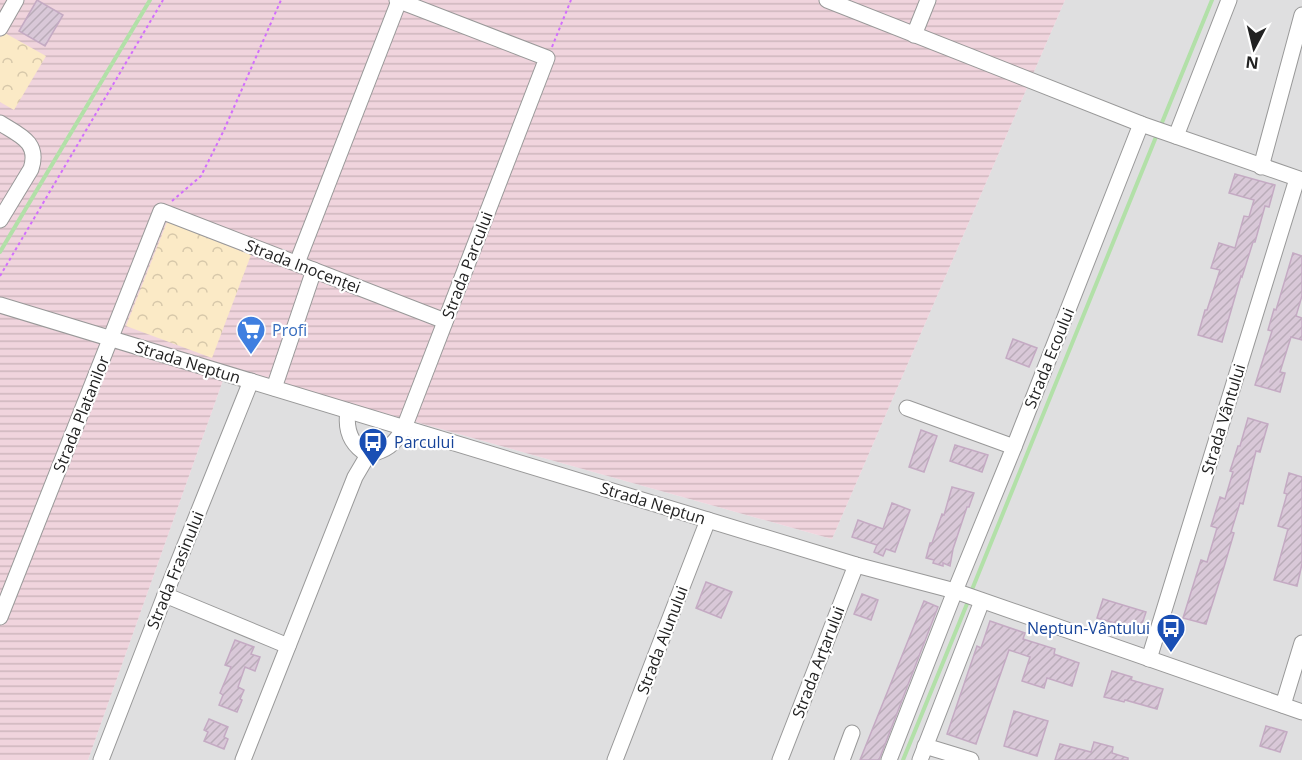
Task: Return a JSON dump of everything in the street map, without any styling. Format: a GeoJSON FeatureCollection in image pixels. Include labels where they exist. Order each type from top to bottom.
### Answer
{"type":"FeatureCollection","features":[{"type":"Feature","properties":{"kind":"street"},"geometry":{"type":"LineString","coordinates":[[0,28],[16,0]]}},
{"type":"Feature","properties":{"kind":"street"},"geometry":{"type":"LineString","coordinates":[[297,263],[398,0],[547,58]]}},
{"type":"Feature","properties":{"kind":"street"},"geometry":{"type":"LineString","coordinates":[[827,0],[1141,124],[1299,180]]}},
{"type":"Feature","properties":{"kind":"street"},"geometry":{"type":"LineString","coordinates":[[914,35],[928,0]]}},
{"type":"Feature","properties":{"kind":"street"},"geometry":{"type":"LineString","coordinates":[[1176,136],[1230,0]]}},
{"type":"Feature","properties":{"kind":"street"},"geometry":{"type":"LineString","coordinates":[[1262,167],[1302,15]]}},
{"type":"Feature","properties":{"kind":"street","name":"Strada Parcului"},"geometry":{"type":"LineString","coordinates":[[368,455],[380,452],[396,441],[404,428],[547,58]]}},
{"type":"Feature","properties":{"kind":"street"},"geometry":{"type":"LineString","coordinates":[[0,123],[28,142],[32,148],[33,163],[0,220]]}},
{"type":"Feature","properties":{"kind":"street","name":"Strada Ecoului"},"geometry":{"type":"LineString","coordinates":[[922,753],[1014,447],[1141,124]]}},
{"type":"Feature","properties":{"kind":"street","name":"Strada Vântului"},"geometry":{"type":"LineString","coordinates":[[1149,659],[1299,180]]}},
{"type":"Feature","properties":{"kind":"street","name":"Strada Inocenței"},"geometry":{"type":"LineString","coordinates":[[161,211],[446,321]]}},
{"type":"Feature","properties":{"kind":"street","name":"Strada Platanilor"},"geometry":{"type":"LineString","coordinates":[[0,617],[161,211]]}},
{"type":"Feature","properties":{"kind":"street"},"geometry":{"type":"LineString","coordinates":[[274,388],[314,270]]}},
{"type":"Feature","properties":{"kind":"street","name":"Strada Neptun"},"geometry":{"type":"LineString","coordinates":[[0,305],[856,565],[969,596],[1302,712]]}},
{"type":"Feature","properties":{"kind":"street","name":"Strada Frasinului"},"geometry":{"type":"LineString","coordinates":[[102,760],[251,381]]}},
{"type":"Feature","properties":{"kind":"street"},"geometry":{"type":"LineString","coordinates":[[908,408],[1014,447]]}},
{"type":"Feature","properties":{"kind":"street"},"geometry":{"type":"LineString","coordinates":[[243,760],[356,477],[368,455],[358,449],[350,435],[346,420],[348,411]]}},
{"type":"Feature","properties":{"kind":"street","name":"Strada Alunului"},"geometry":{"type":"LineString","coordinates":[[615,760],[708,520]]}},
{"type":"Feature","properties":{"kind":"street","name":"Strada Arțarului"},"geometry":{"type":"LineString","coordinates":[[780,760],[856,565]]}},
{"type":"Feature","properties":{"kind":"street"},"geometry":{"type":"LineString","coordinates":[[165,595],[288,646]]}},
{"type":"Feature","properties":{"kind":"street"},"geometry":{"type":"LineString","coordinates":[[889,760],[969,596]]}},
{"type":"Feature","properties":{"kind":"street"},"geometry":{"type":"LineString","coordinates":[[1283,705],[1302,643]]}},
{"type":"Feature","properties":{"kind":"street"},"geometry":{"type":"LineString","coordinates":[[842,760],[852,734]]}},
{"type":"Feature","properties":{"kind":"street"},"geometry":{"type":"LineString","coordinates":[[922,753],[971,760]]}},
{"type":"Feature","properties":{"kind":"path"},"geometry":{"type":"LineString","coordinates":[[0,276],[164,0]]}},
{"type":"Feature","properties":{"kind":"path"},"geometry":{"type":"LineString","coordinates":[[161,211],[201,176],[224,130],[281,0]]}},
{"type":"Feature","properties":{"kind":"path"},"geometry":{"type":"LineString","coordinates":[[547,58],[571,0]]}},
{"type":"Feature","properties":{"kind":"shaded area"},"geometry":{"type":"Polygon","coordinates":[[[0,0],[1065,0],[832,539],[227,369],[88,760],[0,760],[0,0]]]}},
{"type":"Feature","properties":{"kind":"shaded area"},"geometry":{"type":"Polygon","coordinates":[[[1065,0],[1302,0],[1302,760],[88,760],[227,369],[832,539],[1065,0]]]}},
{"type":"Feature","properties":{"kind":"green space"},"geometry":{"type":"Polygon","coordinates":[[[3,32],[46,56],[14,110],[0,102],[0,38],[3,32]]]}},
{"type":"Feature","properties":{"kind":"green space"},"geometry":{"type":"Polygon","coordinates":[[[167,222],[251,255],[212,358],[126,326],[167,222]]]}},
{"type":"Feature","properties":{"kind":"building"},"geometry":{"type":"Polygon","coordinates":[[[37,0],[63,15],[45,46],[19,31],[37,0]]]}},
{"type":"Feature","properties":{"kind":"building"},"geometry":{"type":"Polygon","coordinates":[[[1235,174],[1275,185],[1269,207],[1265,206],[1255,242],[1253,242],[1241,276],[1222,342],[1198,335],[1220,270],[1211,268],[1219,243],[1235,248],[1244,216],[1249,217],[1254,200],[1229,193],[1235,174]]]}},
{"type":"Feature","properties":{"kind":"building"},"geometry":{"type":"Polygon","coordinates":[[[1293,253],[1302,256],[1302,296],[1296,316],[1302,318],[1302,340],[1291,337],[1280,372],[1285,373],[1280,392],[1255,385],[1272,331],[1268,330],[1274,309],[1276,310],[1293,253]]]}},
{"type":"Feature","properties":{"kind":"building"},"geometry":{"type":"Polygon","coordinates":[[[1013,339],[1037,348],[1029,367],[1006,358],[1013,339]]]}},
{"type":"Feature","properties":{"kind":"building"},"geometry":{"type":"Polygon","coordinates":[[[1248,418],[1268,424],[1260,452],[1256,451],[1243,504],[1240,503],[1231,532],[1234,533],[1206,624],[1183,618],[1201,560],[1207,562],[1217,528],[1211,526],[1220,497],[1225,499],[1233,472],[1230,471],[1248,418]]]}},
{"type":"Feature","properties":{"kind":"building"},"geometry":{"type":"Polygon","coordinates":[[[921,430],[937,436],[924,472],[909,467],[921,430]]]}},
{"type":"Feature","properties":{"kind":"building"},"geometry":{"type":"Polygon","coordinates":[[[955,445],[988,455],[982,472],[950,461],[955,445]]]}},
{"type":"Feature","properties":{"kind":"building"},"geometry":{"type":"Polygon","coordinates":[[[1289,473],[1302,477],[1302,564],[1297,586],[1274,580],[1288,529],[1278,526],[1287,494],[1284,493],[1289,473]]]}},
{"type":"Feature","properties":{"kind":"building"},"geometry":{"type":"Polygon","coordinates":[[[952,487],[974,493],[953,549],[950,566],[943,563],[943,566],[926,558],[942,514],[944,515],[952,487]]]}},
{"type":"Feature","properties":{"kind":"building"},"geometry":{"type":"Polygon","coordinates":[[[892,503],[910,510],[895,552],[886,549],[883,556],[874,552],[877,545],[852,537],[858,520],[883,529],[892,503]]]}},
{"type":"Feature","properties":{"kind":"building"},"geometry":{"type":"Polygon","coordinates":[[[706,582],[732,592],[721,618],[696,608],[706,582]]]}},
{"type":"Feature","properties":{"kind":"building"},"geometry":{"type":"Polygon","coordinates":[[[862,594],[878,600],[871,620],[854,614],[862,594]]]}},
{"type":"Feature","properties":{"kind":"building"},"geometry":{"type":"Polygon","coordinates":[[[1103,599],[1146,612],[1140,630],[1097,618],[1103,599]]]}},
{"type":"Feature","properties":{"kind":"building"},"geometry":{"type":"Polygon","coordinates":[[[924,601],[938,607],[879,760],[860,760],[924,601]]]}},
{"type":"Feature","properties":{"kind":"building"},"geometry":{"type":"Polygon","coordinates":[[[990,621],[1025,633],[1023,639],[1055,649],[1054,654],[1079,663],[1072,686],[1047,678],[1044,688],[1022,681],[1030,657],[1009,650],[976,744],[947,734],[977,646],[981,648],[990,621]]]}},
{"type":"Feature","properties":{"kind":"building"},"geometry":{"type":"Polygon","coordinates":[[[235,640],[254,647],[251,654],[260,657],[255,671],[245,667],[238,687],[244,690],[237,712],[219,705],[223,695],[220,693],[231,667],[225,665],[235,640]]]}},
{"type":"Feature","properties":{"kind":"building"},"geometry":{"type":"Polygon","coordinates":[[[1112,671],[1132,677],[1131,680],[1163,689],[1157,709],[1104,697],[1112,671]]]}},
{"type":"Feature","properties":{"kind":"building"},"geometry":{"type":"Polygon","coordinates":[[[1014,711],[1048,721],[1037,756],[1004,746],[1014,711]]]}},
{"type":"Feature","properties":{"kind":"building"},"geometry":{"type":"Polygon","coordinates":[[[209,719],[228,727],[224,737],[228,739],[224,749],[204,741],[208,732],[204,730],[209,719]]]}},
{"type":"Feature","properties":{"kind":"building"},"geometry":{"type":"Polygon","coordinates":[[[1266,726],[1287,732],[1280,752],[1260,746],[1266,726]]]}},
{"type":"Feature","properties":{"kind":"building"},"geometry":{"type":"Polygon","coordinates":[[[1094,742],[1113,747],[1112,753],[1128,758],[1128,760],[1055,760],[1060,744],[1091,752],[1094,742]]]}},
{"type":"Feature","properties":{"kind":"waterway"},"geometry":{"type":"LineString","coordinates":[[0,252],[150,0]]}},
{"type":"Feature","properties":{"kind":"waterway"},"geometry":{"type":"LineString","coordinates":[[1161,125],[1212,0]]}},
{"type":"Feature","properties":{"kind":"waterway"},"geometry":{"type":"LineString","coordinates":[[971,592],[1158,132]]}},
{"type":"Feature","properties":{"kind":"waterway"},"geometry":{"type":"LineString","coordinates":[[903,760],[969,599]]}},
{"type":"Feature","properties":{"kind":"place","name":"Profi"},"geometry":{"type":"Point","coordinates":[251,356]}},
{"type":"Feature","properties":{"kind":"place","name":"Parcului"},"geometry":{"type":"Point","coordinates":[373,468]}},
{"type":"Feature","properties":{"kind":"place","name":"Neptun-Vântului"},"geometry":{"type":"Point","coordinates":[1171,654]}}]}
